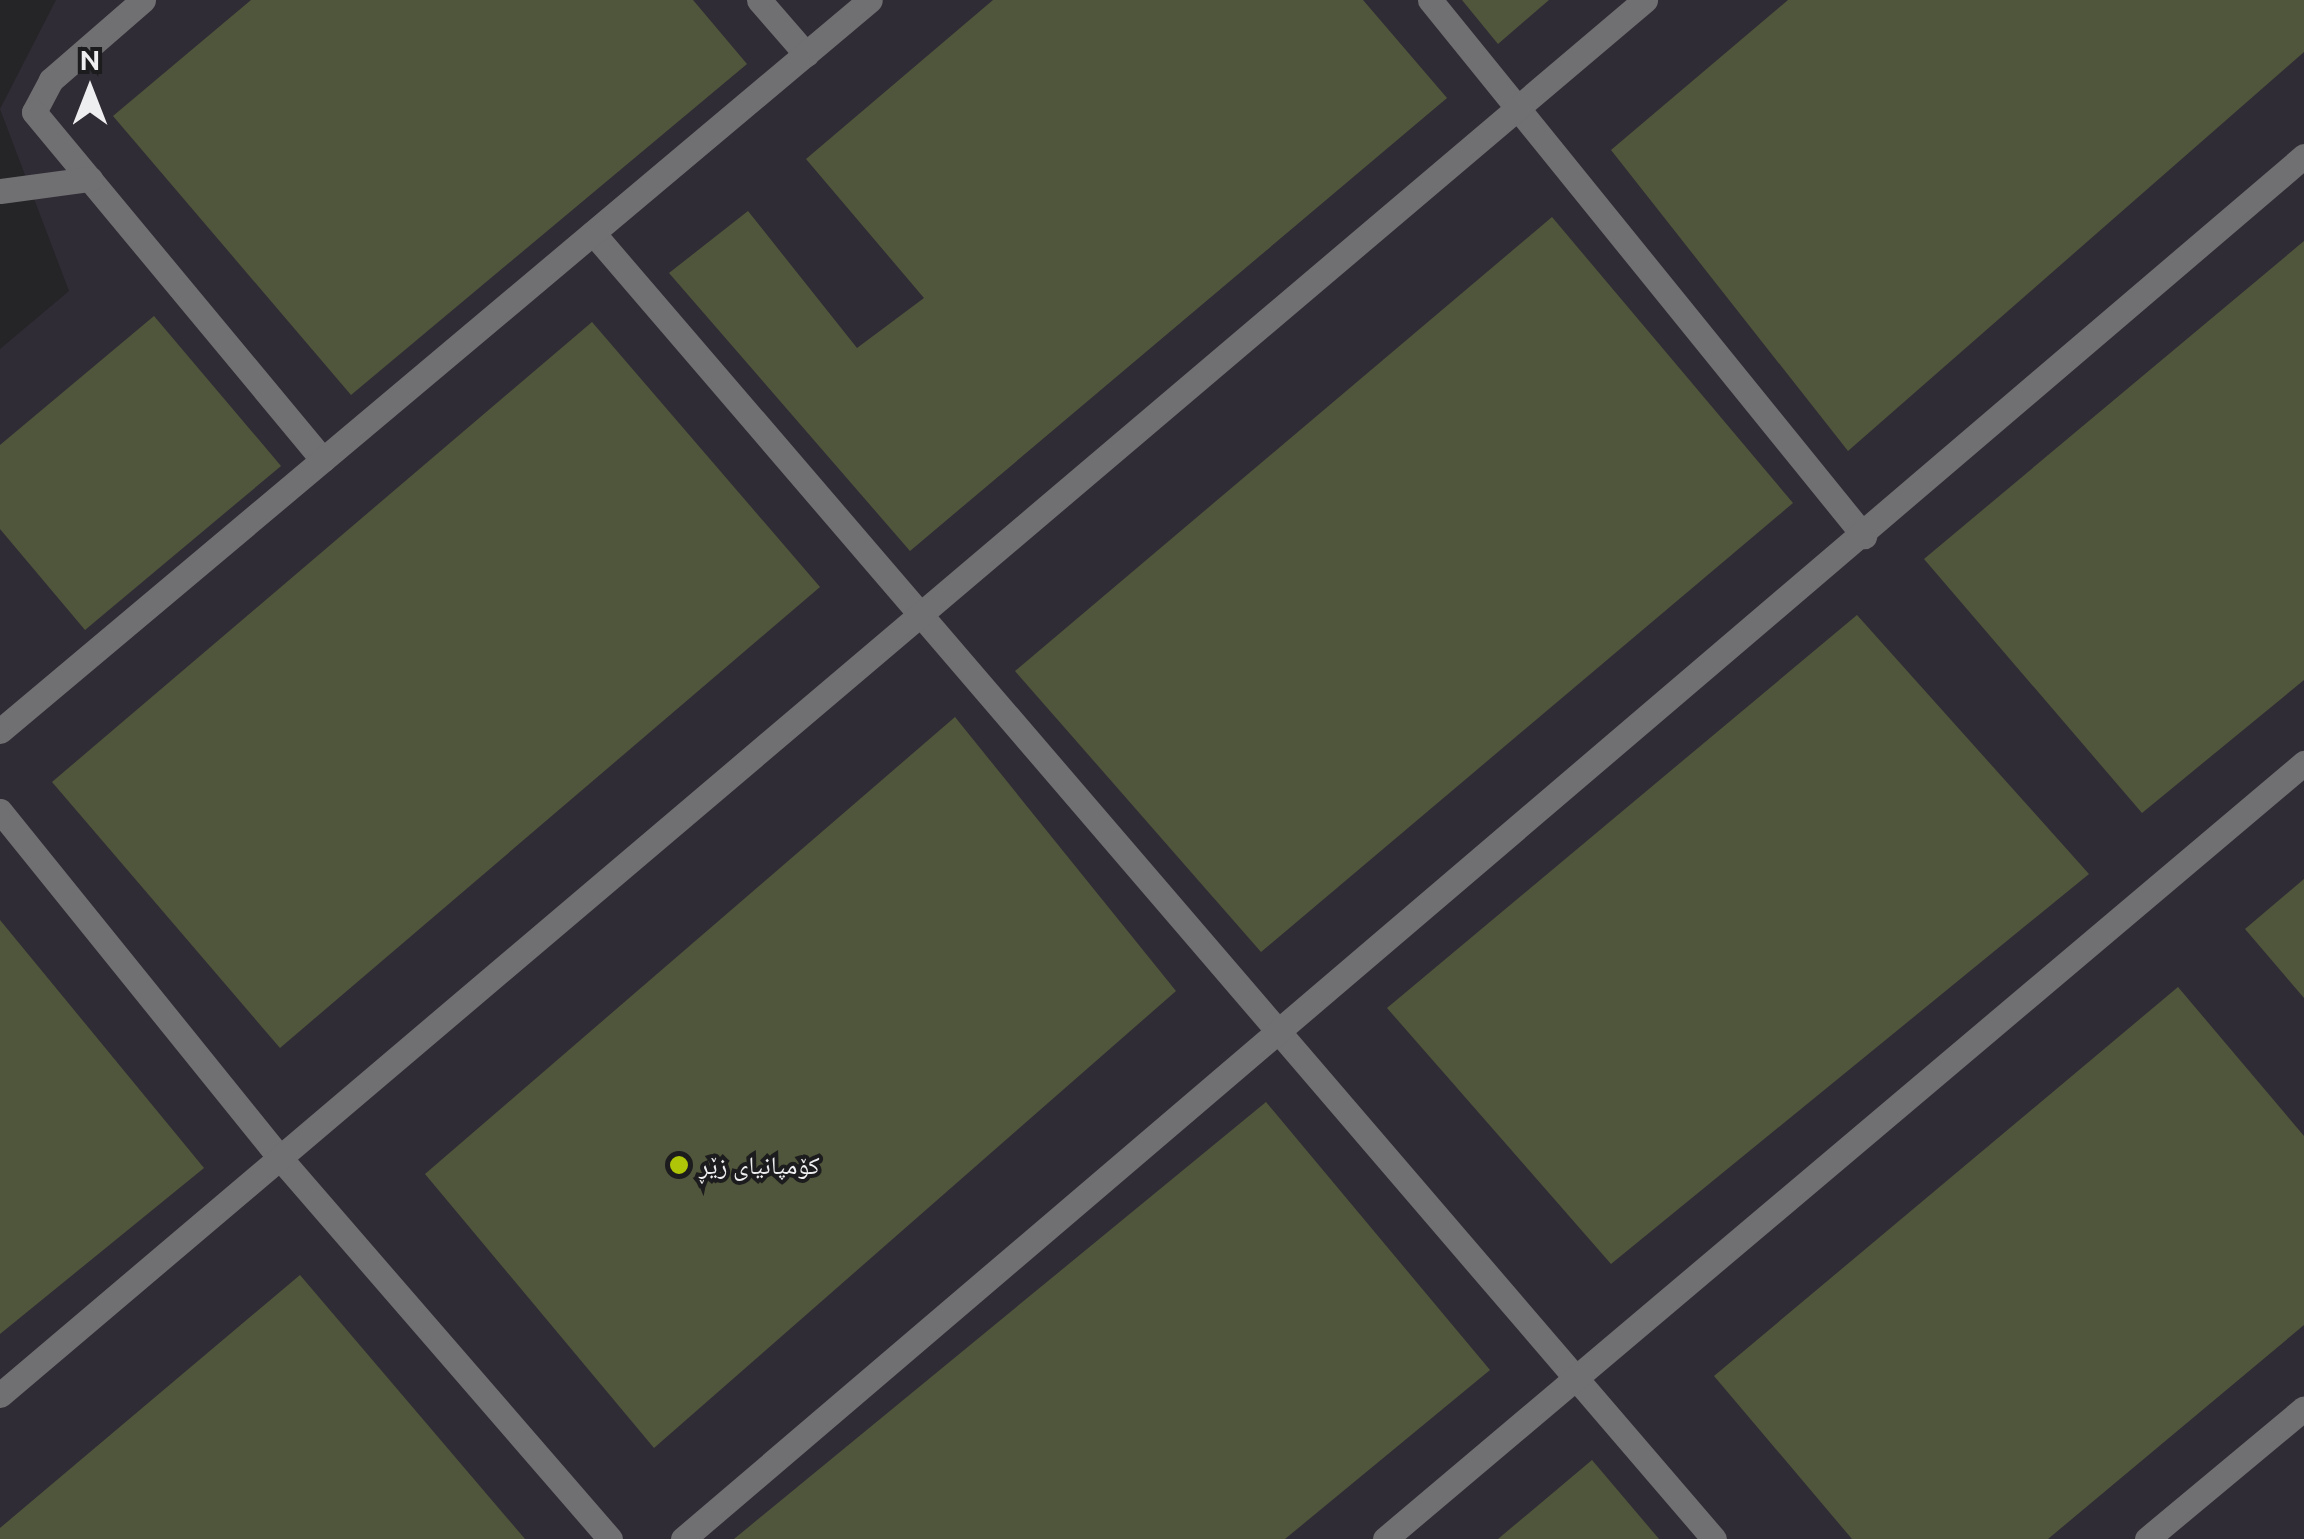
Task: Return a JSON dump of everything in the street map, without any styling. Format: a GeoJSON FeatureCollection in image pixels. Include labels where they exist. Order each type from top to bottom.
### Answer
{"type":"FeatureCollection","features":[{"type":"Feature","properties":{"kind":"lane"},"geometry":{"type":"LineString","coordinates":[[142,0],[51,80],[34,112],[323,460]]}},
{"type":"Feature","properties":{"kind":"lane"},"geometry":{"type":"LineString","coordinates":[[759,0],[806,54]]}},
{"type":"Feature","properties":{"kind":"lane"},"geometry":{"type":"LineString","coordinates":[[0,731],[870,0]]}},
{"type":"Feature","properties":{"kind":"lane"},"geometry":{"type":"LineString","coordinates":[[1430,0],[1520,106],[1864,536]]}},
{"type":"Feature","properties":{"kind":"lane"},"geometry":{"type":"LineString","coordinates":[[0,1395],[1644,0]]}},
{"type":"Feature","properties":{"kind":"lane"},"geometry":{"type":"LineString","coordinates":[[682,1539],[1280,1034],[2304,156]]}},
{"type":"Feature","properties":{"kind":"lane"},"geometry":{"type":"LineString","coordinates":[[0,192],[90,179]]}},
{"type":"Feature","properties":{"kind":"lane"},"geometry":{"type":"LineString","coordinates":[[593,233],[1714,1539]]}},
{"type":"Feature","properties":{"kind":"lane"},"geometry":{"type":"LineString","coordinates":[[1385,1539],[2304,763]]}},
{"type":"Feature","properties":{"kind":"lane"},"geometry":{"type":"LineString","coordinates":[[0,811],[280,1158],[610,1539]]}},
{"type":"Feature","properties":{"kind":"lane"},"geometry":{"type":"LineString","coordinates":[[2147,1539],[2304,1408]]}},
{"type":"Feature","properties":{"kind":"shaded area"},"geometry":{"type":"Polygon","coordinates":[[[56,0],[2304,0],[2304,1539],[0,1539],[0,349],[69,291],[0,109],[56,0]]]}},
{"type":"Feature","properties":{"kind":"building"},"geometry":{"type":"Polygon","coordinates":[[[251,0],[693,0],[747,64],[351,395],[113,116],[251,0]]]}},
{"type":"Feature","properties":{"kind":"building"},"geometry":{"type":"Polygon","coordinates":[[[993,0],[1363,0],[1447,98],[910,551],[669,273],[748,211],[857,348],[924,298],[806,159],[993,0]]]}},
{"type":"Feature","properties":{"kind":"building"},"geometry":{"type":"Polygon","coordinates":[[[1462,0],[1549,0],[1498,44],[1462,0]]]}},
{"type":"Feature","properties":{"kind":"building"},"geometry":{"type":"Polygon","coordinates":[[[1788,0],[2304,0],[2304,52],[1848,451],[1611,150],[1788,0]]]}},
{"type":"Feature","properties":{"kind":"building"},"geometry":{"type":"Polygon","coordinates":[[[1552,217],[1793,503],[1261,952],[1015,671],[1552,217]]]}},
{"type":"Feature","properties":{"kind":"building"},"geometry":{"type":"Polygon","coordinates":[[[2304,241],[2304,680],[2142,813],[1924,559],[2304,241]]]}},
{"type":"Feature","properties":{"kind":"building"},"geometry":{"type":"Polygon","coordinates":[[[154,316],[281,466],[85,630],[0,529],[0,445],[154,316]]]}},
{"type":"Feature","properties":{"kind":"building"},"geometry":{"type":"Polygon","coordinates":[[[592,322],[820,587],[280,1048],[52,782],[592,322]]]}},
{"type":"Feature","properties":{"kind":"building"},"geometry":{"type":"Polygon","coordinates":[[[1857,615],[2089,874],[1611,1264],[1387,1008],[1857,615]]]}},
{"type":"Feature","properties":{"kind":"building"},"geometry":{"type":"Polygon","coordinates":[[[955,717],[1176,991],[654,1448],[425,1174],[955,717]]]}},
{"type":"Feature","properties":{"kind":"building"},"geometry":{"type":"Polygon","coordinates":[[[2304,879],[2304,998],[2245,929],[2304,879]]]}},
{"type":"Feature","properties":{"kind":"building"},"geometry":{"type":"Polygon","coordinates":[[[0,920],[204,1168],[0,1334],[0,920]]]}},
{"type":"Feature","properties":{"kind":"building"},"geometry":{"type":"Polygon","coordinates":[[[2178,987],[2304,1136],[2304,1325],[2048,1539],[1852,1539],[1714,1376],[2178,987]]]}},
{"type":"Feature","properties":{"kind":"building"},"geometry":{"type":"Polygon","coordinates":[[[1266,1102],[1490,1370],[1285,1539],[734,1539],[1266,1102]]]}},
{"type":"Feature","properties":{"kind":"building"},"geometry":{"type":"Polygon","coordinates":[[[300,1275],[525,1539],[0,1539],[0,1528],[300,1275]]]}},
{"type":"Feature","properties":{"kind":"building"},"geometry":{"type":"Polygon","coordinates":[[[1592,1460],[1659,1539],[1498,1539],[1592,1460]]]}},
{"type":"Feature","properties":{"kind":"place","name":"کۆمپانیای زێڕ"},"geometry":{"type":"Point","coordinates":[679,1165]}}]}
